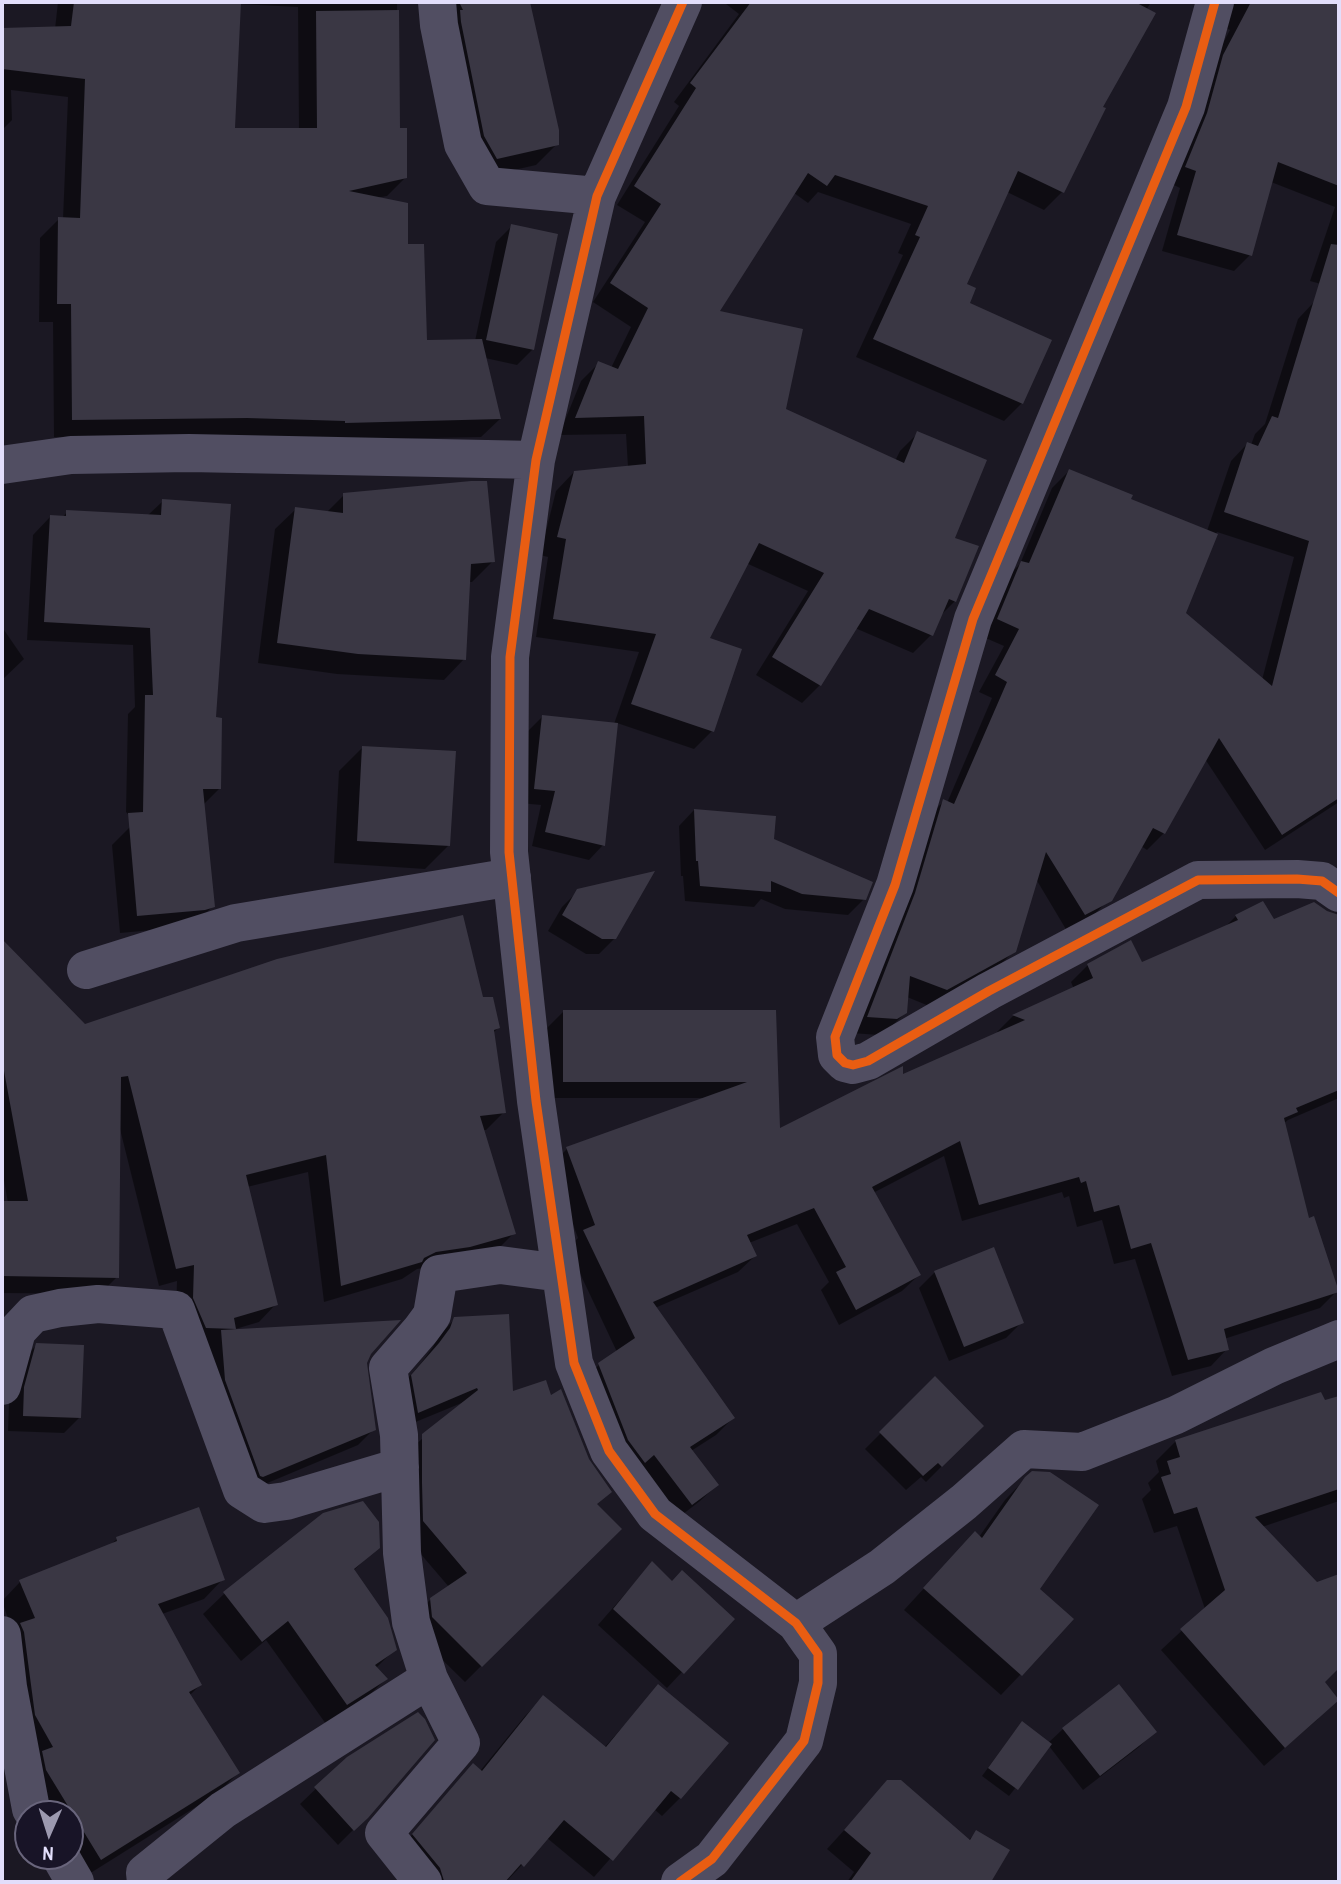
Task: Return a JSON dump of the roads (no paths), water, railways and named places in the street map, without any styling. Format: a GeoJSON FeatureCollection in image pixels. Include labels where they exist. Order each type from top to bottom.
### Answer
{"type":"FeatureCollection","features":[{"type":"Feature","properties":{"kind":"street"},"geometry":{"type":"LineString","coordinates":[[437,2],[439,25],[463,144],[487,186],[597,196]]}},
{"type":"Feature","properties":{"kind":"street"},"geometry":{"type":"LineString","coordinates":[[680,1882],[712,1859],[804,1741],[818,1684],[818,1654],[796,1623],[655,1514],[609,1451],[573,1363],[536,1101],[509,852],[510,657],[536,460],[597,196],[682,2]]}},
{"type":"Feature","properties":{"kind":"street"},"geometry":{"type":"LineString","coordinates":[[1215,2],[1186,107],[973,619],[895,886],[835,1037],[837,1055],[845,1063],[853,1065],[868,1061],[989,991],[1198,880],[1322,881],[1339,892]]}},
{"type":"Feature","properties":{"kind":"street"},"geometry":{"type":"LineString","coordinates":[[2,466],[71,455],[189,453],[536,460]]}},
{"type":"Feature","properties":{"kind":"street"},"geometry":{"type":"LineString","coordinates":[[86,970],[236,923],[512,877]]}},
{"type":"Feature","properties":{"kind":"street"},"geometry":{"type":"LineString","coordinates":[[423,1882],[384,1833],[461,1743],[429,1679],[411,1622],[402,1553],[399,1434],[388,1368],[432,1315],[439,1274],[500,1265],[561,1273]]}},
{"type":"Feature","properties":{"kind":"street"},"geometry":{"type":"LineString","coordinates":[[2,1386],[17,1331],[33,1314],[98,1304],[176,1310],[242,1490],[264,1504],[286,1501],[400,1466]]}},
{"type":"Feature","properties":{"kind":"street"},"geometry":{"type":"LineString","coordinates":[[796,1623],[883,1567],[964,1502],[1024,1449],[1082,1452],[1176,1415],[1274,1366],[1339,1339]]}},
{"type":"Feature","properties":{"kind":"street"},"geometry":{"type":"LineString","coordinates":[[2,1635],[5,1687],[29,1800]]}},
{"type":"Feature","properties":{"kind":"street"},"geometry":{"type":"LineString","coordinates":[[143,1879],[223,1810],[429,1679]]}}]}
